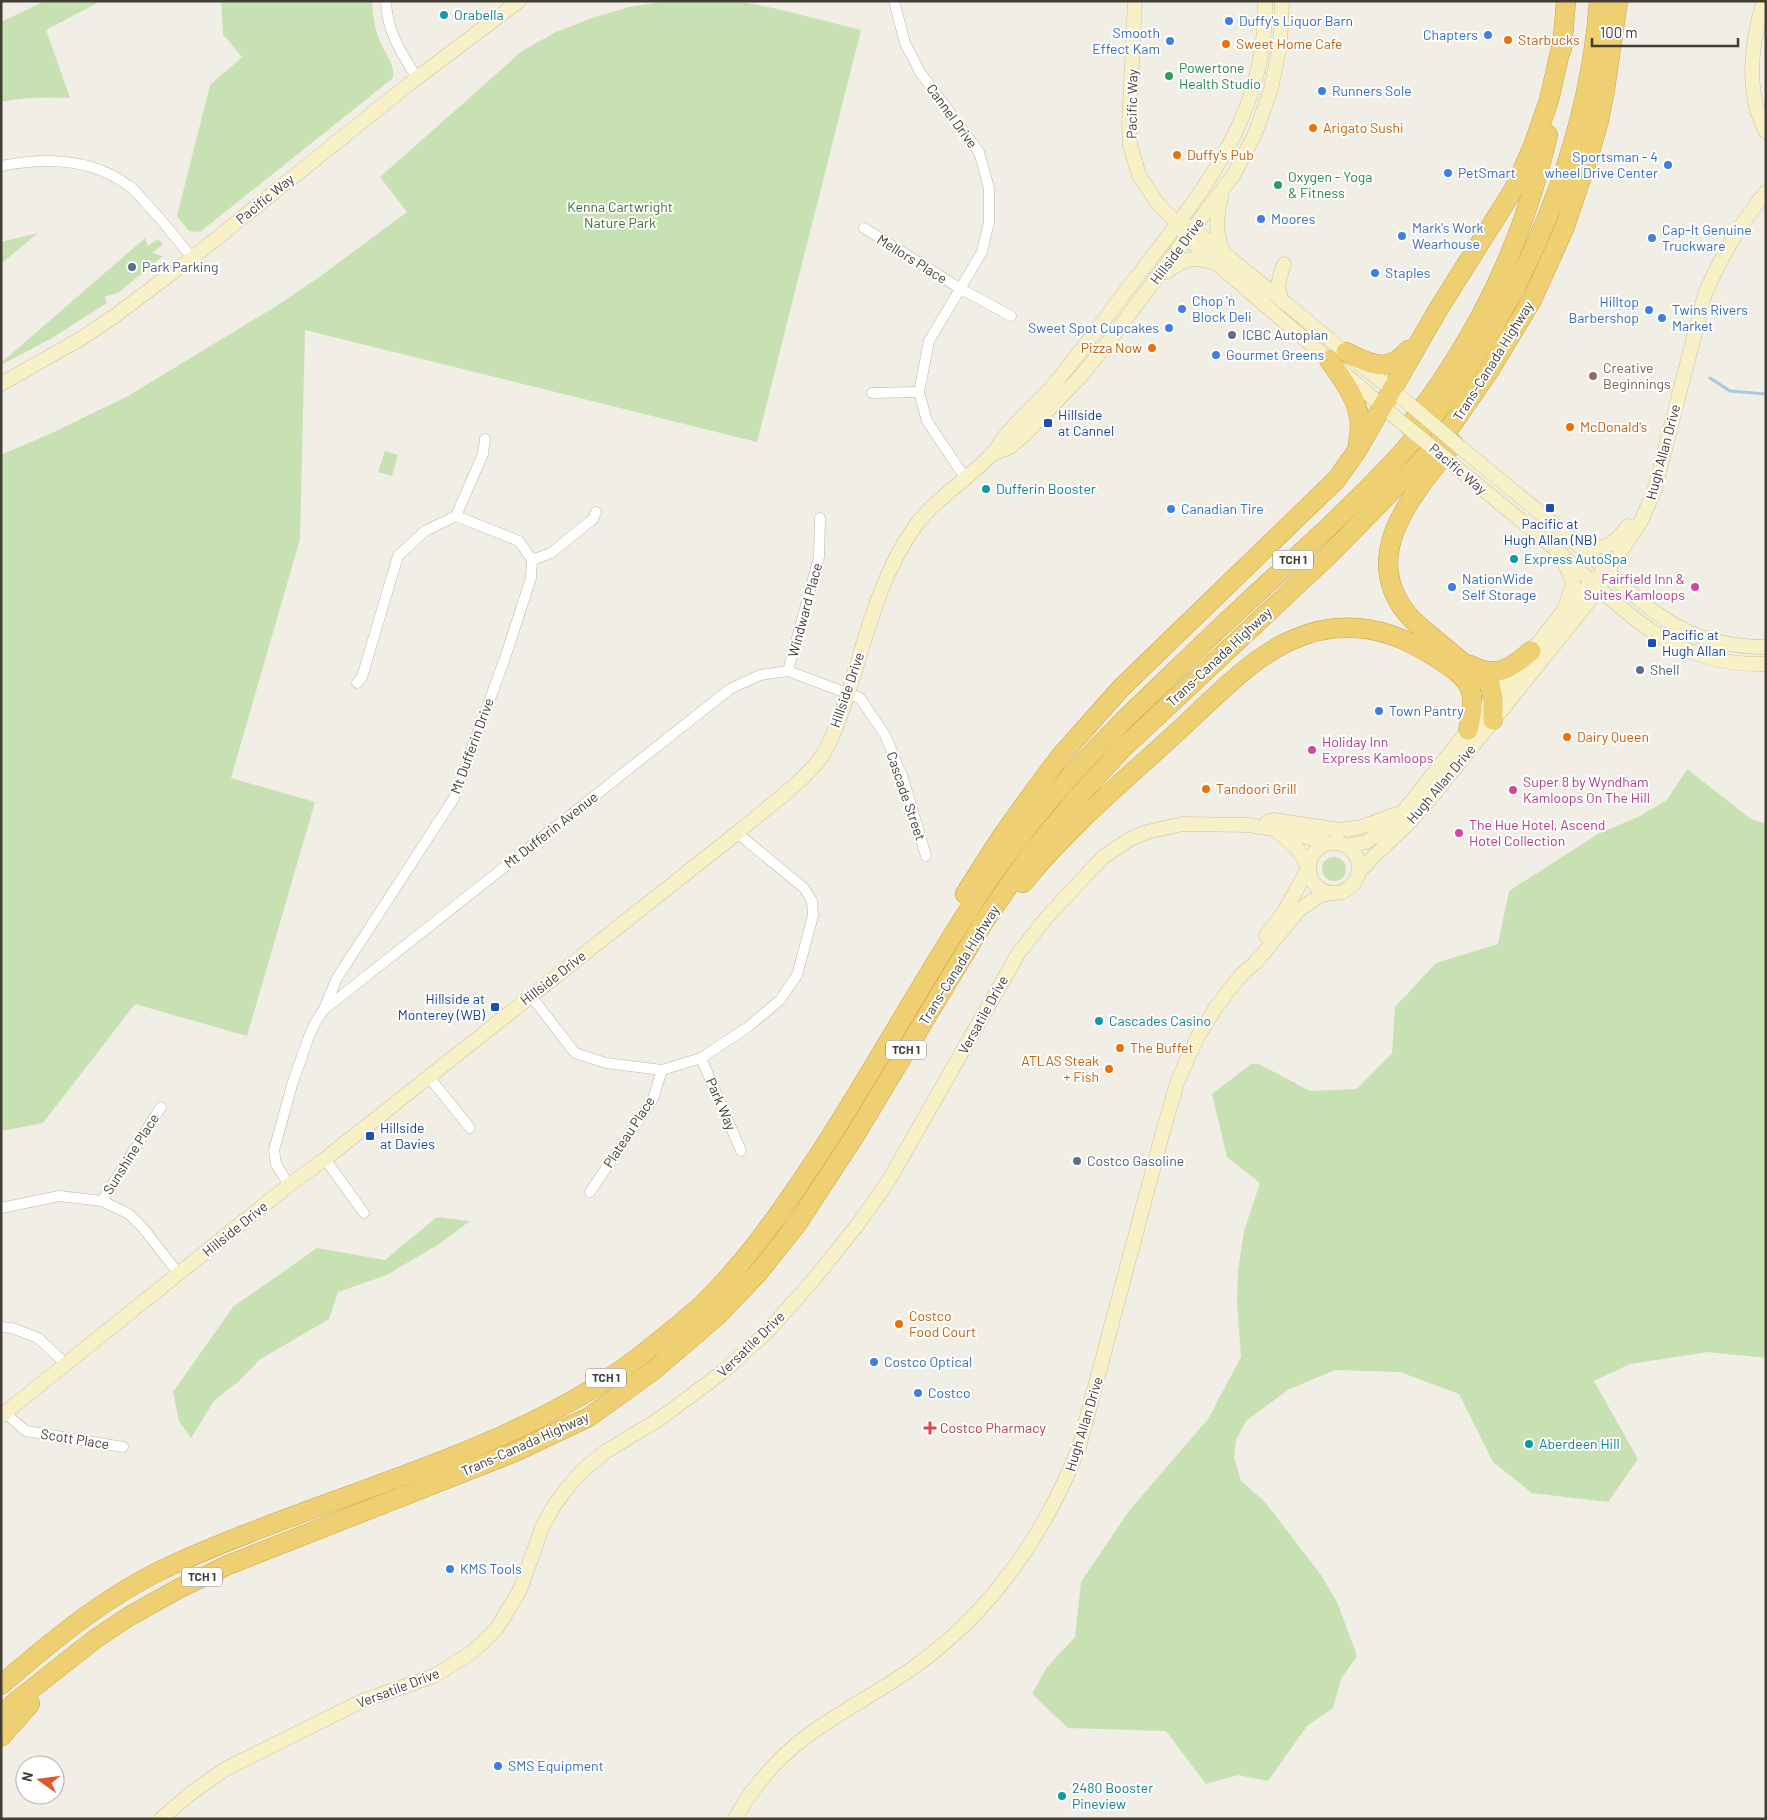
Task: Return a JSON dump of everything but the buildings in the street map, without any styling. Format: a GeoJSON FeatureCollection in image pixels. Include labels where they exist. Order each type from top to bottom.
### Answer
{"type":"FeatureCollection","features":[{"type":"Feature","properties":{"kind":"highway"},"geometry":{"type":"LineString","coordinates":[[1298,556],[1331,511],[1371,470],[1425,405],[1464,347],[1494,292],[1522,228],[1557,96],[1562,64],[1566,1]]}},
{"type":"Feature","properties":{"kind":"highway","name":"Trans-Canada Highway"},"geometry":{"type":"LineString","coordinates":[[1,1685],[46,1646],[80,1620],[117,1595],[166,1568],[228,1542],[508,1434],[580,1396],[640,1356],[702,1305],[743,1260],[781,1213],[836,1129],[914,998],[984,886],[1042,811],[1079,767],[1130,714],[1368,489],[1435,414],[1459,381],[1504,310],[1530,260],[1559,187],[1571,149],[1587,85],[1599,1]]}},
{"type":"Feature","properties":{"kind":"highway","name":"Trans-Canada Highway"},"geometry":{"type":"LineString","coordinates":[[1,1717],[14,1703],[70,1658],[128,1617],[178,1589],[237,1561],[515,1452],[589,1417],[654,1370],[717,1316],[758,1273],[797,1224],[854,1137],[983,922],[1032,852],[1121,750],[1328,556],[1428,454],[1451,426],[1498,357],[1532,300],[1564,229],[1590,152],[1605,89],[1618,1]]}},
{"type":"Feature","properties":{"kind":"highway"},"geometry":{"type":"LineString","coordinates":[[914,998],[946,926],[974,879],[1017,815],[1059,758],[1121,688],[1336,480],[1356,452],[1439,308],[1498,216],[1524,168],[1549,100],[1563,38]]}},
{"type":"Feature","properties":{"kind":"highway"},"geometry":{"type":"LineString","coordinates":[[1494,720],[1493,698],[1490,685],[1418,625],[1399,602],[1388,571],[1389,551],[1401,516],[1414,495],[1477,411],[1526,335],[1551,284],[1564,229]]}},
{"type":"Feature","properties":{"kind":"highway"},"geometry":{"type":"LineString","coordinates":[[1338,356],[1376,364],[1388,365],[1393,363],[1402,358],[1439,308]]}},
{"type":"Feature","properties":{"kind":"highway"},"geometry":{"type":"LineString","coordinates":[[1338,356],[1348,386],[1359,410],[1361,430],[1356,452]]}},
{"type":"Feature","properties":{"kind":"highway"},"geometry":{"type":"LineString","coordinates":[[958,964],[991,929],[1018,889],[1063,839],[1232,681],[1266,655],[1293,639],[1328,630],[1358,628],[1388,632],[1404,638],[1438,658],[1466,680],[1474,698],[1468,730]]}},
{"type":"Feature","properties":{"kind":"highway"},"geometry":{"type":"LineString","coordinates":[[1462,661],[1478,669],[1496,672],[1512,666],[1531,651]]}},
{"type":"Feature","properties":{"kind":"highway"},"geometry":{"type":"LineString","coordinates":[[1,1737],[70,1658]]}},
{"type":"Feature","properties":{"kind":"main road","name":"Pacific Way"},"geometry":{"type":"LineString","coordinates":[[1,384],[82,338],[192,258],[417,78],[519,1]]}},
{"type":"Feature","properties":{"kind":"main road","name":"Pacific Way"},"geometry":{"type":"LineString","coordinates":[[1135,1],[1129,125],[1130,145],[1139,175],[1158,204],[1178,223],[1387,397],[1414,408],[1571,539],[1644,605],[1677,627],[1702,638],[1719,643],[1761,647]]}},
{"type":"Feature","properties":{"kind":"main road","name":"Hillside Drive"},"geometry":{"type":"LineString","coordinates":[[992,454],[1010,447],[1061,398],[1107,344],[1222,192],[1245,154],[1263,115],[1276,69],[1282,20],[1282,1]]}},
{"type":"Feature","properties":{"kind":"main road"},"geometry":{"type":"LineString","coordinates":[[1282,20],[1288,1]]}},
{"type":"Feature","properties":{"kind":"main road"},"geometry":{"type":"LineString","coordinates":[[1764,1],[1754,35],[1752,78],[1756,104],[1766,132]]}},
{"type":"Feature","properties":{"kind":"main road","name":"Hillside Drive"},"geometry":{"type":"LineString","coordinates":[[3,1414],[289,1185],[325,1159],[737,833],[803,777],[822,755],[838,723],[878,598],[895,557],[918,523],[942,498],[966,479],[992,454],[1002,439],[1050,389],[1178,223],[1218,166],[1238,129],[1250,98],[1262,45],[1264,4]]}},
{"type":"Feature","properties":{"kind":"main road"},"geometry":{"type":"LineString","coordinates":[[1158,276],[1191,258],[1205,260],[1221,258],[1216,229],[1222,192]]}},
{"type":"Feature","properties":{"kind":"main road","name":"Hugh Allan Drive"},"geometry":{"type":"LineString","coordinates":[[1358,873],[1412,820],[1494,720],[1637,528],[1654,492],[1705,294],[1730,241],[1748,213],[1766,192]]}},
{"type":"Feature","properties":{"kind":"main road","name":"Pacific Way"},"geometry":{"type":"LineString","coordinates":[[1221,258],[1251,276],[1284,303],[1338,356]]}},
{"type":"Feature","properties":{"kind":"main road"},"geometry":{"type":"LineString","coordinates":[[1251,276],[1263,280],[1269,279],[1284,264],[1278,287],[1279,295],[1284,303]]}},
{"type":"Feature","properties":{"kind":"main road","name":"Pacific Way"},"geometry":{"type":"LineString","coordinates":[[1387,397],[1402,422],[1561,554],[1634,619],[1670,643],[1695,654],[1713,659],[1760,664]]}},
{"type":"Feature","properties":{"kind":"main road"},"geometry":{"type":"LineString","coordinates":[[1571,539],[1594,547],[1612,544],[1618,540],[1654,492]]}},
{"type":"Feature","properties":{"kind":"main road"},"geometry":{"type":"LineString","coordinates":[[1561,554],[1573,583],[1565,609]]}},
{"type":"Feature","properties":{"kind":"main road","name":"Hugh Allan Drive"},"geometry":{"type":"LineString","coordinates":[[1346,846],[1366,842],[1394,823],[1565,609],[1595,586]]}},
{"type":"Feature","properties":{"kind":"main road"},"geometry":{"type":"LineString","coordinates":[[1760,664],[1761,647]]}},
{"type":"Feature","properties":{"kind":"main road"},"geometry":{"type":"LineString","coordinates":[[1248,825],[1274,820],[1340,830],[1361,828],[1404,810]]}},
{"type":"Feature","properties":{"kind":"main road","name":"Versatile Drive"},"geometry":{"type":"LineString","coordinates":[[161,1819],[191,1793],[227,1768],[362,1701],[434,1676],[471,1653],[484,1641],[501,1622],[520,1590],[543,1525],[566,1488],[583,1470],[605,1452],[661,1418],[724,1371],[767,1332],[815,1278],[859,1223],[888,1180],[1018,954],[1061,900],[1103,858],[1130,839],[1147,832],[1182,824],[1248,825],[1273,829],[1329,843]]}},
{"type":"Feature","properties":{"kind":"main road","name":"Versatile Drive"},"geometry":{"type":"LineString","coordinates":[[1273,829],[1291,842],[1298,850],[1308,869]]}},
{"type":"Feature","properties":{"kind":"main road"},"geometry":{"type":"LineString","coordinates":[[1329,843],[1338,843],[1352,850],[1357,857],[1358,873],[1351,886],[1345,890],[1331,893],[1324,891],[1313,882],[1308,869],[1312,855],[1316,850],[1329,843]]}},
{"type":"Feature","properties":{"kind":"main road","name":"Hugh Allan Drive"},"geometry":{"type":"LineString","coordinates":[[735,1819],[769,1771],[806,1737],[918,1664],[968,1622],[1015,1568],[1032,1542],[1066,1482],[1079,1447],[1178,1080],[1198,1036],[1217,1006],[1241,975],[1251,956],[1284,912],[1308,869]]}},
{"type":"Feature","properties":{"kind":"main road","name":"Hugh Allan Drive"},"geometry":{"type":"LineString","coordinates":[[1241,975],[1256,962],[1299,910],[1319,896],[1331,893]]}},
{"type":"Feature","properties":{"kind":"street"},"geometry":{"type":"LineString","coordinates":[[386,1],[386,15],[394,40],[417,78]]}},
{"type":"Feature","properties":{"kind":"street","name":"Cannel Drive"},"geometry":{"type":"LineString","coordinates":[[894,1],[905,43],[920,72],[979,152],[989,188],[989,222],[982,252],[961,290],[928,341],[919,392],[927,421],[966,479]]}},
{"type":"Feature","properties":{"kind":"street"},"geometry":{"type":"LineString","coordinates":[[1,166],[53,160],[85,165],[109,174],[130,186],[192,258]]}},
{"type":"Feature","properties":{"kind":"street","name":"Mellors Place"},"geometry":{"type":"LineString","coordinates":[[864,228],[961,290]]}},
{"type":"Feature","properties":{"kind":"street"},"geometry":{"type":"LineString","coordinates":[[961,290],[1011,316]]}},
{"type":"Feature","properties":{"kind":"street"},"geometry":{"type":"LineString","coordinates":[[872,393],[919,392]]}},
{"type":"Feature","properties":{"kind":"street"},"geometry":{"type":"LineString","coordinates":[[357,683],[362,677],[398,556],[425,531],[456,516],[483,454],[485,439]]}},
{"type":"Feature","properties":{"kind":"street"},"geometry":{"type":"LineString","coordinates":[[456,516],[519,541],[532,560],[551,552],[592,520],[596,512]]}},
{"type":"Feature","properties":{"kind":"street","name":"Windward Place"},"geometry":{"type":"LineString","coordinates":[[788,671],[819,557],[820,518]]}},
{"type":"Feature","properties":{"kind":"street","name":"Mt Dufferin Drive"},"geometry":{"type":"LineString","coordinates":[[289,1185],[276,1164],[274,1150],[292,1085],[308,1039],[315,1023],[324,1010],[337,978],[454,798],[509,647],[531,578],[532,560]]}},
{"type":"Feature","properties":{"kind":"street","name":"Cascade Street"},"geometry":{"type":"LineString","coordinates":[[788,671],[860,698],[885,735],[903,778],[926,856]]}},
{"type":"Feature","properties":{"kind":"street","name":"Mt Dufferin Avenue"},"geometry":{"type":"LineString","coordinates":[[324,1010],[730,689],[760,675],[788,671]]}},
{"type":"Feature","properties":{"kind":"street"},"geometry":{"type":"LineString","coordinates":[[531,996],[575,1053],[606,1063],[662,1070],[701,1058],[748,1027],[780,1000],[796,975],[813,916],[812,901],[804,888],[737,833]]}},
{"type":"Feature","properties":{"kind":"street","name":"Park Way"},"geometry":{"type":"LineString","coordinates":[[701,1058],[741,1151]]}},
{"type":"Feature","properties":{"kind":"street","name":"Plateau Place"},"geometry":{"type":"LineString","coordinates":[[590,1192],[653,1099],[662,1070]]}},
{"type":"Feature","properties":{"kind":"street"},"geometry":{"type":"LineString","coordinates":[[429,1077],[470,1128]]}},
{"type":"Feature","properties":{"kind":"street","name":"Sunshine Place"},"geometry":{"type":"LineString","coordinates":[[102,1201],[161,1107]]}},
{"type":"Feature","properties":{"kind":"street"},"geometry":{"type":"LineString","coordinates":[[325,1159],[364,1213]]}},
{"type":"Feature","properties":{"kind":"street"},"geometry":{"type":"LineString","coordinates":[[1,1208],[60,1196],[102,1201],[129,1214],[143,1228],[179,1274]]}},
{"type":"Feature","properties":{"kind":"street"},"geometry":{"type":"LineString","coordinates":[[1,1327],[12,1328],[38,1338],[66,1364]]}},
{"type":"Feature","properties":{"kind":"street","name":"Scott Place"},"geometry":{"type":"LineString","coordinates":[[3,1414],[26,1432],[123,1447]]}},
{"type":"Feature","properties":{"kind":"green space"},"geometry":{"type":"Polygon","coordinates":[[[45,1],[101,1],[46,30],[70,98],[18,99],[1,102],[1,22],[45,1]]]}},
{"type":"Feature","properties":{"kind":"green space"},"geometry":{"type":"Polygon","coordinates":[[[221,1],[372,1],[376,31],[393,68],[393,78],[200,232],[189,231],[177,216],[210,85],[242,57],[223,34],[221,1]]]}},
{"type":"Feature","properties":{"kind":"green space","name":"Kenna Cartwright Nature Park"},"geometry":{"type":"Polygon","coordinates":[[[666,1],[744,2],[861,30],[757,442],[305,330],[300,539],[231,778],[315,802],[247,1036],[135,1004],[43,1123],[1,1131],[1,455],[128,396],[278,305],[407,212],[380,177],[522,51],[556,32],[592,18],[629,7],[666,1]]]}},
{"type":"Feature","properties":{"kind":"green space"},"geometry":{"type":"Polygon","coordinates":[[[38,233],[1,264],[1,242],[38,233]]]}},
{"type":"Feature","properties":{"kind":"green space"},"geometry":{"type":"Polygon","coordinates":[[[145,238],[148,246],[158,239],[163,244],[152,253],[163,256],[119,292],[105,297],[107,303],[52,338],[1,365],[1,363],[145,238]]]}},
{"type":"Feature","properties":{"kind":"green space"},"geometry":{"type":"Polygon","coordinates":[[[385,451],[398,455],[392,476],[378,472],[385,451]]]}},
{"type":"Feature","properties":{"kind":"green space"},"geometry":{"type":"Polygon","coordinates":[[[1687,769],[1751,819],[1766,824],[1766,1358],[1708,1352],[1630,1364],[1594,1381],[1638,1459],[1608,1502],[1532,1493],[1493,1462],[1459,1394],[1400,1372],[1335,1370],[1288,1390],[1246,1421],[1236,1440],[1234,1457],[1241,1481],[1265,1502],[1321,1575],[1337,1602],[1357,1656],[1341,1679],[1333,1708],[1307,1726],[1268,1781],[1238,1775],[1206,1784],[1166,1731],[1068,1728],[1032,1694],[1047,1667],[1075,1637],[1081,1582],[1129,1511],[1208,1419],[1241,1357],[1237,1303],[1238,1271],[1244,1231],[1260,1183],[1227,1157],[1212,1094],[1251,1064],[1259,1064],[1310,1091],[1357,1089],[1392,1053],[1395,1007],[1436,963],[1498,944],[1509,891],[1598,834],[1640,816],[1667,800],[1687,769]]]}},
{"type":"Feature","properties":{"kind":"green space"},"geometry":{"type":"Polygon","coordinates":[[[1329,857],[1339,857],[1346,864],[1346,874],[1339,881],[1329,881],[1322,874],[1322,864],[1329,857]]]}},
{"type":"Feature","properties":{"kind":"green space"},"geometry":{"type":"Polygon","coordinates":[[[437,1217],[470,1221],[439,1244],[387,1275],[338,1292],[329,1319],[259,1360],[239,1381],[214,1401],[191,1438],[179,1421],[173,1392],[233,1307],[317,1248],[385,1260],[437,1217]]]}},
{"type":"Feature","properties":{"kind":"waterway"},"geometry":{"type":"LineString","coordinates":[[1710,378],[1730,391],[1766,394]]}},
{"type":"Feature","properties":{"kind":"place","name":"Orabella"},"geometry":{"type":"Point","coordinates":[444,15]}},
{"type":"Feature","properties":{"kind":"place","name":"Duffy's Liquor Barn"},"geometry":{"type":"Point","coordinates":[1229,21]}},
{"type":"Feature","properties":{"kind":"place","name":"Chapters"},"geometry":{"type":"Point","coordinates":[1488,35]}},
{"type":"Feature","properties":{"kind":"place","name":"Starbucks"},"geometry":{"type":"Point","coordinates":[1508,40]}},
{"type":"Feature","properties":{"kind":"place","name":"Smooth Effect Kam"},"geometry":{"type":"Point","coordinates":[1170,41]}},
{"type":"Feature","properties":{"kind":"place","name":"Sweet Home Cafe"},"geometry":{"type":"Point","coordinates":[1226,44]}},
{"type":"Feature","properties":{"kind":"place","name":"Powertone Health Studio"},"geometry":{"type":"Point","coordinates":[1169,76]}},
{"type":"Feature","properties":{"kind":"place","name":"Runners Sole"},"geometry":{"type":"Point","coordinates":[1322,91]}},
{"type":"Feature","properties":{"kind":"place","name":"Arigato Sushi"},"geometry":{"type":"Point","coordinates":[1313,128]}},
{"type":"Feature","properties":{"kind":"place","name":"Duffy's Pub"},"geometry":{"type":"Point","coordinates":[1177,155]}},
{"type":"Feature","properties":{"kind":"place","name":"Sportsman - 4 wheel Drive Center"},"geometry":{"type":"Point","coordinates":[1668,165]}},
{"type":"Feature","properties":{"kind":"place","name":"PetSmart"},"geometry":{"type":"Point","coordinates":[1448,173]}},
{"type":"Feature","properties":{"kind":"place","name":"Oxygen - Yoga & Fitness"},"geometry":{"type":"Point","coordinates":[1278,185]}},
{"type":"Feature","properties":{"kind":"place","name":"Moores"},"geometry":{"type":"Point","coordinates":[1261,219]}},
{"type":"Feature","properties":{"kind":"place","name":"Mark's Work Wearhouse"},"geometry":{"type":"Point","coordinates":[1402,236]}},
{"type":"Feature","properties":{"kind":"place","name":"Cap-It Genuine Truckware"},"geometry":{"type":"Point","coordinates":[1652,238]}},
{"type":"Feature","properties":{"kind":"place","name":"Park Parking"},"geometry":{"type":"Point","coordinates":[132,267]}},
{"type":"Feature","properties":{"kind":"place","name":"Staples"},"geometry":{"type":"Point","coordinates":[1375,273]}},
{"type":"Feature","properties":{"kind":"place","name":"Chop 'n Block Deli"},"geometry":{"type":"Point","coordinates":[1182,309]}},
{"type":"Feature","properties":{"kind":"place","name":"Hilltop Barbershop"},"geometry":{"type":"Point","coordinates":[1649,310]}},
{"type":"Feature","properties":{"kind":"place","name":"Twins Rivers Market"},"geometry":{"type":"Point","coordinates":[1662,318]}},
{"type":"Feature","properties":{"kind":"place","name":"Sweet Spot Cupcakes"},"geometry":{"type":"Point","coordinates":[1169,328]}},
{"type":"Feature","properties":{"kind":"place","name":"ICBC Autoplan"},"geometry":{"type":"Point","coordinates":[1232,335]}},
{"type":"Feature","properties":{"kind":"place","name":"Pizza Now"},"geometry":{"type":"Point","coordinates":[1152,348]}},
{"type":"Feature","properties":{"kind":"place","name":"Gourmet Greens"},"geometry":{"type":"Point","coordinates":[1216,355]}},
{"type":"Feature","properties":{"kind":"place","name":"Creative Beginnings"},"geometry":{"type":"Point","coordinates":[1593,376]}},
{"type":"Feature","properties":{"kind":"place","name":"Hillside at Cannel"},"geometry":{"type":"Point","coordinates":[1048,423]}},
{"type":"Feature","properties":{"kind":"place","name":"McDonald's"},"geometry":{"type":"Point","coordinates":[1570,427]}},
{"type":"Feature","properties":{"kind":"place","name":"Dufferin Booster"},"geometry":{"type":"Point","coordinates":[986,489]}},
{"type":"Feature","properties":{"kind":"place","name":"Pacific at Hugh Allan (NB)"},"geometry":{"type":"Point","coordinates":[1550,508]}},
{"type":"Feature","properties":{"kind":"place","name":"Canadian Tire"},"geometry":{"type":"Point","coordinates":[1171,509]}},
{"type":"Feature","properties":{"kind":"place","name":"Express AutoSpa"},"geometry":{"type":"Point","coordinates":[1514,559]}},
{"type":"Feature","properties":{"kind":"place","name":"NationWide Self Storage"},"geometry":{"type":"Point","coordinates":[1452,587]}},
{"type":"Feature","properties":{"kind":"place","name":"Fairfield Inn & Suites Kamloops"},"geometry":{"type":"Point","coordinates":[1695,587]}},
{"type":"Feature","properties":{"kind":"place","name":"Pacific at Hugh Allan"},"geometry":{"type":"Point","coordinates":[1652,643]}},
{"type":"Feature","properties":{"kind":"place","name":"Shell"},"geometry":{"type":"Point","coordinates":[1640,670]}},
{"type":"Feature","properties":{"kind":"place","name":"Town Pantry"},"geometry":{"type":"Point","coordinates":[1379,711]}},
{"type":"Feature","properties":{"kind":"place","name":"Dairy Queen"},"geometry":{"type":"Point","coordinates":[1567,737]}},
{"type":"Feature","properties":{"kind":"place","name":"Holiday Inn Express Kamloops"},"geometry":{"type":"Point","coordinates":[1312,750]}},
{"type":"Feature","properties":{"kind":"place","name":"Tandoori Grill"},"geometry":{"type":"Point","coordinates":[1206,789]}},
{"type":"Feature","properties":{"kind":"place","name":"Super 8 by Wyndham Kamloops On The Hill"},"geometry":{"type":"Point","coordinates":[1513,790]}},
{"type":"Feature","properties":{"kind":"place","name":"The Hue Hotel, Ascend Hotel Collection"},"geometry":{"type":"Point","coordinates":[1459,833]}},
{"type":"Feature","properties":{"kind":"place","name":"Hillside at Monterey (WB)"},"geometry":{"type":"Point","coordinates":[495,1007]}},
{"type":"Feature","properties":{"kind":"place","name":"Cascades Casino"},"geometry":{"type":"Point","coordinates":[1099,1021]}},
{"type":"Feature","properties":{"kind":"place","name":"The Buffet"},"geometry":{"type":"Point","coordinates":[1120,1048]}},
{"type":"Feature","properties":{"kind":"place","name":"ATLAS Steak + Fish"},"geometry":{"type":"Point","coordinates":[1109,1069]}},
{"type":"Feature","properties":{"kind":"place","name":"Hillside at Davies"},"geometry":{"type":"Point","coordinates":[370,1136]}},
{"type":"Feature","properties":{"kind":"place","name":"Costco Gasoline"},"geometry":{"type":"Point","coordinates":[1077,1161]}},
{"type":"Feature","properties":{"kind":"place","name":"Costco Food Court"},"geometry":{"type":"Point","coordinates":[899,1324]}},
{"type":"Feature","properties":{"kind":"place","name":"Costco Optical"},"geometry":{"type":"Point","coordinates":[874,1362]}},
{"type":"Feature","properties":{"kind":"place","name":"Costco"},"geometry":{"type":"Point","coordinates":[918,1393]}},
{"type":"Feature","properties":{"kind":"place","name":"Costco Pharmacy"},"geometry":{"type":"Point","coordinates":[930,1428]}},
{"type":"Feature","properties":{"kind":"place","name":"Aberdeen Hill"},"geometry":{"type":"Point","coordinates":[1529,1444]}},
{"type":"Feature","properties":{"kind":"place","name":"KMS Tools"},"geometry":{"type":"Point","coordinates":[450,1569]}},
{"type":"Feature","properties":{"kind":"place","name":"SMS Equipment"},"geometry":{"type":"Point","coordinates":[498,1766]}},
{"type":"Feature","properties":{"kind":"place","name":"2480 Booster Pineview"},"geometry":{"type":"Point","coordinates":[1062,1796]}}]}
